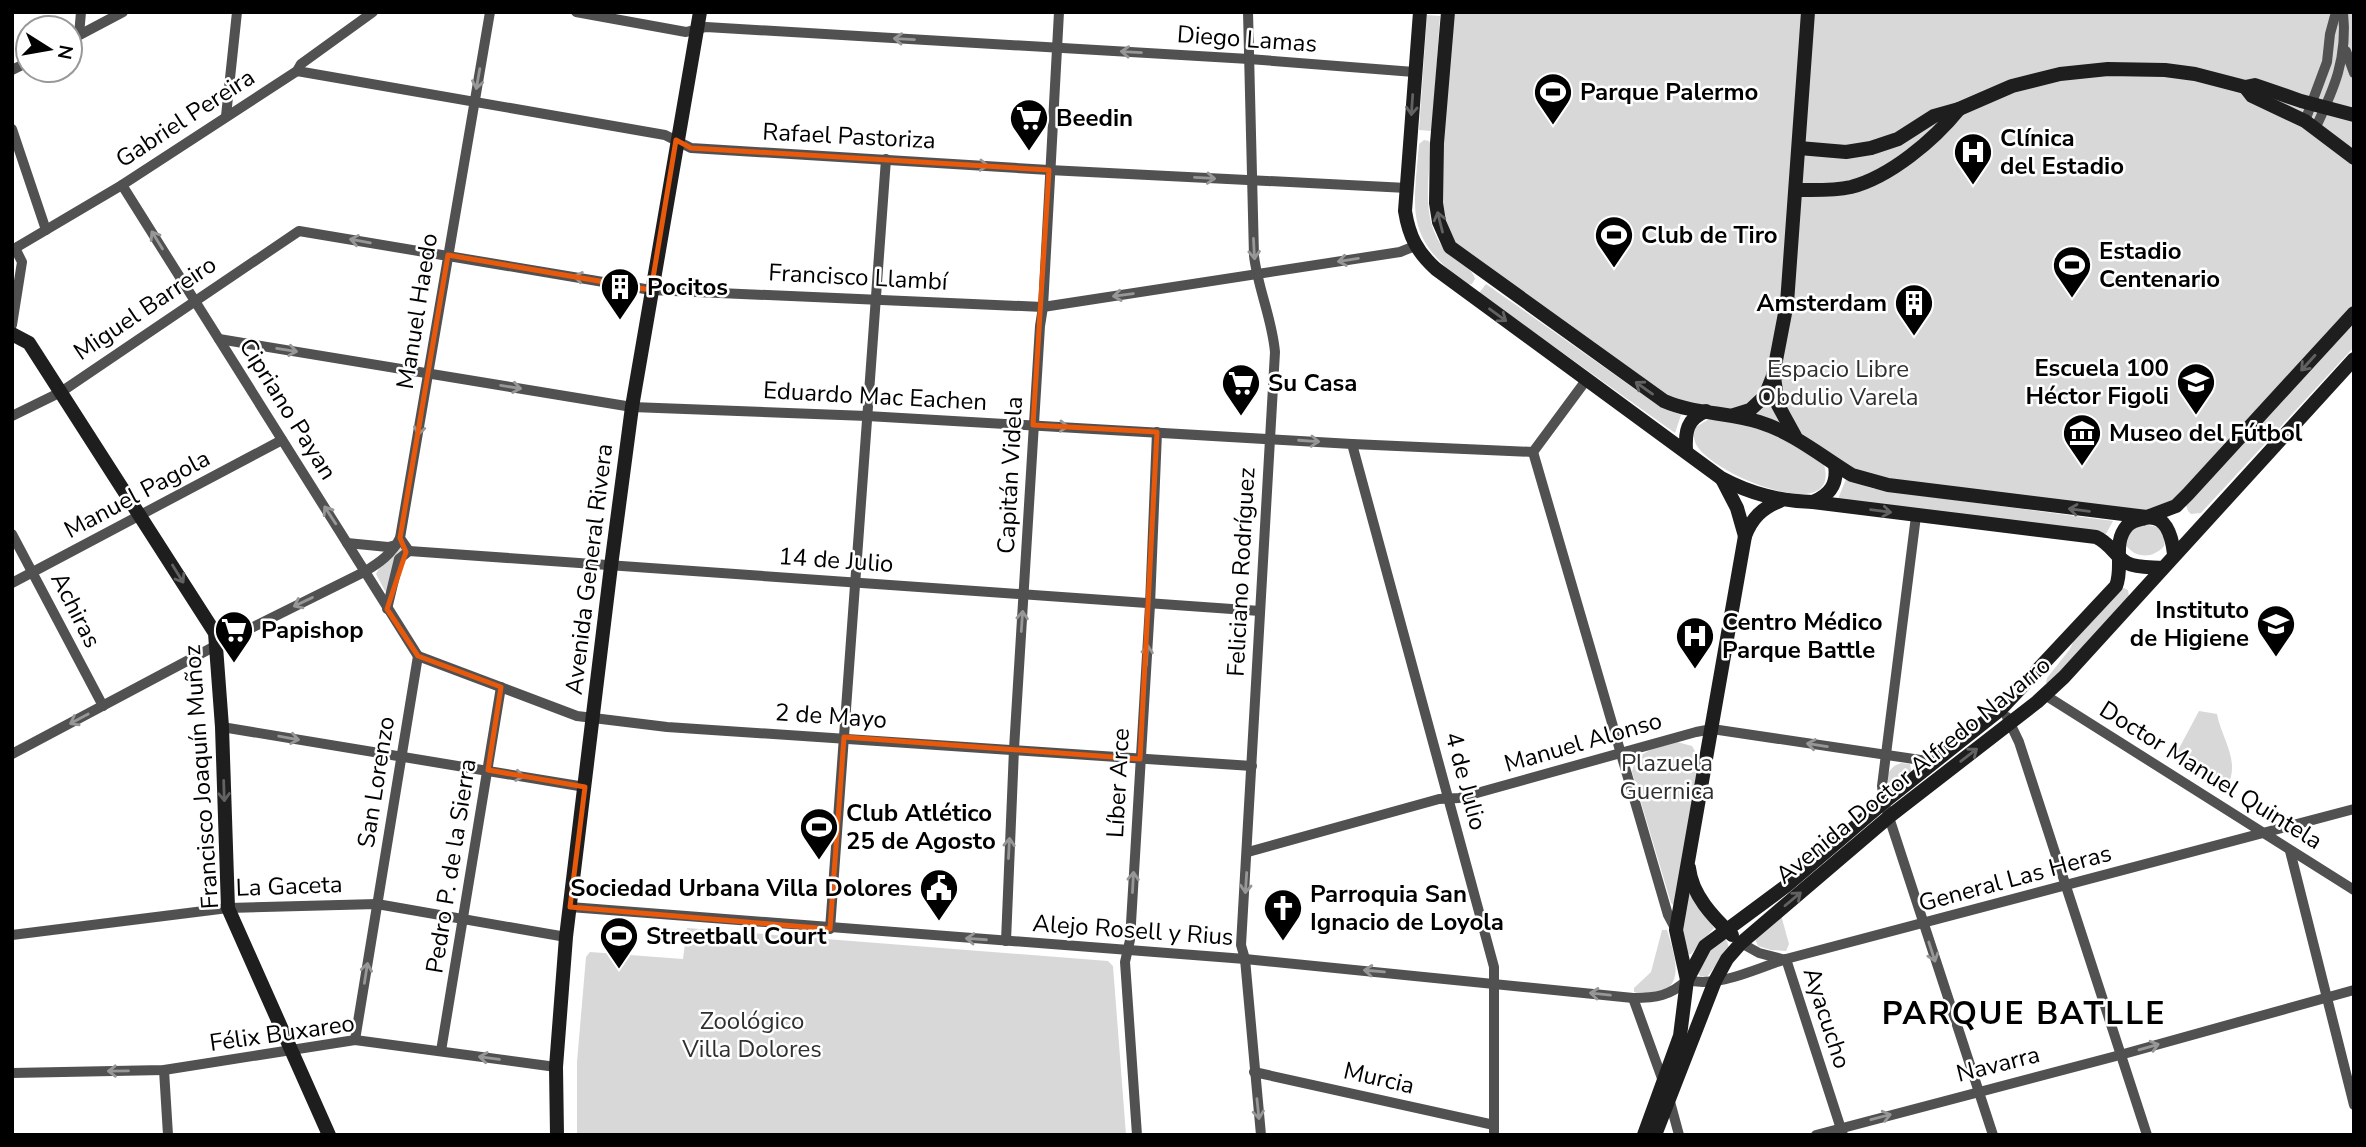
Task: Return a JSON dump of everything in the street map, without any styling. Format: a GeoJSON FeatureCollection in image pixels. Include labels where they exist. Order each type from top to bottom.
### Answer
{"type":"FeatureCollection","features":[{"type":"Feature","properties":{"kind":"street"},"geometry":{"type":"LineString","coordinates":[[84,33],[123,12]]}},
{"type":"Feature","properties":{"kind":"street"},"geometry":{"type":"LineString","coordinates":[[226,116],[237,12]]}},
{"type":"Feature","properties":{"kind":"street","name":"Gabriel Pereira"},"geometry":{"type":"LineString","coordinates":[[14,249],[122,185],[297,71],[301,64],[373,12]]}},
{"type":"Feature","properties":{"kind":"street","name":"Manuel Haedo"},"geometry":{"type":"LineString","coordinates":[[398,542],[490,12]]}},
{"type":"Feature","properties":{"kind":"street","name":"Diego Lamas"},"geometry":{"type":"LineString","coordinates":[[576,12],[686,32],[697,28],[1249,59],[1414,72]]}},
{"type":"Feature","properties":{"kind":"street","name":"Avenida General Rivera"},"geometry":{"type":"LineString","coordinates":[[557,1135],[556,1067],[566,937],[611,566],[632,407],[700,12]]}},
{"type":"Feature","properties":{"kind":"street","name":"Capitán Videla"},"geometry":{"type":"LineString","coordinates":[[1006,941],[1014,749],[1033,425],[1040,326],[1044,307],[1059,12]]}},
{"type":"Feature","properties":{"kind":"street","name":"Feliciano Rodríguez"},"geometry":{"type":"LineString","coordinates":[[1248,12],[1256,275],[1274,335],[1275,352],[1241,945],[1245,959],[1261,1135]]}},
{"type":"Feature","properties":{"kind":"street"},"geometry":{"type":"LineString","coordinates":[[1420,12],[1406,220],[1415,246],[1430,264],[1721,478],[1764,497],[2096,537],[2133,565],[2162,568]]}},
{"type":"Feature","properties":{"kind":"street"},"geometry":{"type":"LineString","coordinates":[[1448,12],[1437,143],[1438,222],[1450,247],[1482,272],[1652,394],[1675,406],[1758,421],[1796,437],[1852,475],[1888,485],[2147,517],[2162,522],[2169,529],[2174,554]]}},
{"type":"Feature","properties":{"kind":"street"},"geometry":{"type":"LineString","coordinates":[[1733,415],[1756,406],[1765,396],[1773,376],[1789,287],[1808,12]]}},
{"type":"Feature","properties":{"kind":"street"},"geometry":{"type":"LineString","coordinates":[[2318,106],[2336,12]]}},
{"type":"Feature","properties":{"kind":"street"},"geometry":{"type":"LineString","coordinates":[[2310,125],[2341,68],[2345,47],[2343,12]]}},
{"type":"Feature","properties":{"kind":"street"},"geometry":{"type":"LineString","coordinates":[[2345,47],[2354,73]]}},
{"type":"Feature","properties":{"kind":"street"},"geometry":{"type":"LineString","coordinates":[[1799,148],[1846,152],[1871,148],[1898,139],[1934,116],[1959,109],[2004,89],[2043,78],[2108,69],[2165,70],[2205,76],[2245,87],[2255,85],[2354,115]]}},
{"type":"Feature","properties":{"kind":"street","name":"Rafael Pastoriza"},"geometry":{"type":"LineString","coordinates":[[297,71],[665,135],[691,148],[1407,188]]}},
{"type":"Feature","properties":{"kind":"street"},"geometry":{"type":"LineString","coordinates":[[2245,87],[2252,96],[2310,125],[2354,158]]}},
{"type":"Feature","properties":{"kind":"street"},"geometry":{"type":"LineString","coordinates":[[1797,190],[1836,190],[1871,180],[1940,132],[1959,109]]}},
{"type":"Feature","properties":{"kind":"street"},"geometry":{"type":"LineString","coordinates":[[12,129],[46,230]]}},
{"type":"Feature","properties":{"kind":"street"},"geometry":{"type":"LineString","coordinates":[[1410,141],[1422,135],[1431,137],[1437,143]]}},
{"type":"Feature","properties":{"kind":"street"},"geometry":{"type":"LineString","coordinates":[[830,929],[886,159]]}},
{"type":"Feature","properties":{"kind":"street","name":"Cipriano Payan"},"geometry":{"type":"LineString","coordinates":[[122,185],[418,656]]}},
{"type":"Feature","properties":{"kind":"street","name":"Francisco Llambí"},"geometry":{"type":"LineString","coordinates":[[299,230],[651,290],[1044,307],[1400,252],[1415,246]]}},
{"type":"Feature","properties":{"kind":"street","name":"Miguel Barreiro"},"geometry":{"type":"LineString","coordinates":[[12,416],[61,391],[299,230]]}},
{"type":"Feature","properties":{"kind":"street"},"geometry":{"type":"LineString","coordinates":[[12,325],[22,262],[14,249]]}},
{"type":"Feature","properties":{"kind":"street"},"geometry":{"type":"LineString","coordinates":[[1468,292],[1479,286],[1482,272]]}},
{"type":"Feature","properties":{"kind":"street","name":"Avenida Doctor Alfredo Navarro"},"geometry":{"type":"LineString","coordinates":[[1687,980],[1705,946],[1786,886],[1884,802],[2001,709],[2116,586],[2121,537],[2127,527],[2176,506],[2354,313]]}},
{"type":"Feature","properties":{"kind":"street","name":"Francisco Joaquín Muñoz"},"geometry":{"type":"LineString","coordinates":[[12,334],[29,343],[215,633],[222,727],[228,908],[329,1135]]}},
{"type":"Feature","properties":{"kind":"street","name":"Eduardo Mac Eachen"},"geometry":{"type":"LineString","coordinates":[[219,339],[632,407],[867,416],[1533,452]]}},
{"type":"Feature","properties":{"kind":"street","name":"Avenida Doctor Alfredo Navarro"},"geometry":{"type":"LineString","coordinates":[[1655,1135],[1715,981],[1727,959],[1741,943],[1890,817],[2045,695],[2354,359]]}},
{"type":"Feature","properties":{"kind":"street"},"geometry":{"type":"LineString","coordinates":[[1773,376],[1778,405],[1796,437]]}},
{"type":"Feature","properties":{"kind":"street"},"geometry":{"type":"LineString","coordinates":[[1587,379],[1533,452],[1668,915],[1676,930],[1687,980],[1679,1036],[1644,1135]]}},
{"type":"Feature","properties":{"kind":"street"},"geometry":{"type":"LineString","coordinates":[[1686,451],[1685,434],[1688,425],[1697,415],[1706,411]]}},
{"type":"Feature","properties":{"kind":"street","name":"Líber Arce"},"geometry":{"type":"LineString","coordinates":[[1137,1135],[1125,962],[1128,950],[1150,605],[1157,432]]}},
{"type":"Feature","properties":{"kind":"street","name":"Manuel Pagola"},"geometry":{"type":"LineString","coordinates":[[12,583],[282,440]]}},
{"type":"Feature","properties":{"kind":"street","name":"4 de Julio"},"geometry":{"type":"LineString","coordinates":[[1352,444],[1494,967],[1494,1130]]}},
{"type":"Feature","properties":{"kind":"street"},"geometry":{"type":"LineString","coordinates":[[1813,502],[1828,494],[1832,488],[1837,473],[1835,465]]}},
{"type":"Feature","properties":{"kind":"street"},"geometry":{"type":"LineString","coordinates":[[1721,478],[1737,508],[1745,536]]}},
{"type":"Feature","properties":{"kind":"street"},"geometry":{"type":"LineString","coordinates":[[1676,930],[1745,536],[1764,508],[1781,500]]}},
{"type":"Feature","properties":{"kind":"street"},"geometry":{"type":"LineString","coordinates":[[1916,516],[1882,786],[1884,802],[1993,1135]]}},
{"type":"Feature","properties":{"kind":"street","name":"Achiras"},"geometry":{"type":"LineString","coordinates":[[12,534],[103,706]]}},
{"type":"Feature","properties":{"kind":"street"},"geometry":{"type":"LineString","coordinates":[[348,543],[388,547],[398,542]]}},
{"type":"Feature","properties":{"kind":"street"},"geometry":{"type":"LineString","coordinates":[[387,609],[399,559],[409,551],[398,542]]}},
{"type":"Feature","properties":{"kind":"street"},"geometry":{"type":"LineString","coordinates":[[12,754],[217,645],[364,572],[381,562],[398,542]]}},
{"type":"Feature","properties":{"kind":"street","name":"14 de Julio"},"geometry":{"type":"LineString","coordinates":[[409,551],[1260,611]]}},
{"type":"Feature","properties":{"kind":"street"},"geometry":{"type":"LineString","coordinates":[[2045,695],[2042,680],[2068,649],[2073,632]]}},
{"type":"Feature","properties":{"kind":"street","name":"2 de Mayo"},"geometry":{"type":"LineString","coordinates":[[418,656],[578,716],[593,719],[667,727],[1252,766]]}},
{"type":"Feature","properties":{"kind":"street","name":"San Lorenzo"},"geometry":{"type":"LineString","coordinates":[[355,1040],[418,656]]}},
{"type":"Feature","properties":{"kind":"street","name":"Pedro P. de la Sierra"},"geometry":{"type":"LineString","coordinates":[[441,1051],[501,687]]}},
{"type":"Feature","properties":{"kind":"street","name":"Doctor Manuel Quintela"},"geometry":{"type":"LineString","coordinates":[[2045,695],[2354,890]]}},
{"type":"Feature","properties":{"kind":"street"},"geometry":{"type":"LineString","coordinates":[[2001,709],[2011,723],[2147,1135]]}},
{"type":"Feature","properties":{"kind":"street"},"geometry":{"type":"LineString","coordinates":[[222,727],[584,786]]}},
{"type":"Feature","properties":{"kind":"street","name":"Manuel Alonso"},"geometry":{"type":"LineString","coordinates":[[1248,852],[1439,799],[1459,798],[1713,729],[1934,762]]}},
{"type":"Feature","properties":{"kind":"street","name":"General Las Heras"},"geometry":{"type":"LineString","coordinates":[[1687,980],[1700,983],[1715,981],[2354,809]]}},
{"type":"Feature","properties":{"kind":"street"},"geometry":{"type":"LineString","coordinates":[[2290,851],[2354,1105]]}},
{"type":"Feature","properties":{"kind":"street"},"geometry":{"type":"LineString","coordinates":[[1689,864],[1690,878],[1697,893],[1726,930],[1741,943]]}},
{"type":"Feature","properties":{"kind":"street","name":"La Gaceta"},"geometry":{"type":"LineString","coordinates":[[12,935],[228,908],[377,904],[566,937]]}},
{"type":"Feature","properties":{"kind":"street","name":"Alejo Rosell y Rius"},"geometry":{"type":"LineString","coordinates":[[569,907],[1245,959],[1633,998],[1659,998],[1678,989],[1687,980]]}},
{"type":"Feature","properties":{"kind":"street","name":"Ayacucho"},"geometry":{"type":"LineString","coordinates":[[1741,943],[1759,953],[1786,960],[1841,1131]]}},
{"type":"Feature","properties":{"kind":"street","name":"Navarra"},"geometry":{"type":"LineString","coordinates":[[1816,1135],[1841,1131],[1978,1091],[2354,990]]}},
{"type":"Feature","properties":{"kind":"street"},"geometry":{"type":"LineString","coordinates":[[1633,998],[1664,1082]]}},
{"type":"Feature","properties":{"kind":"street","name":"Félix Buxareo"},"geometry":{"type":"LineString","coordinates":[[12,1073],[164,1070],[355,1040],[556,1067]]}},
{"type":"Feature","properties":{"kind":"street"},"geometry":{"type":"LineString","coordinates":[[164,1070],[168,1135]]}},
{"type":"Feature","properties":{"kind":"street","name":"Murcia"},"geometry":{"type":"LineString","coordinates":[[1254,1072],[1494,1130]]}},
{"type":"Feature","properties":{"kind":"street"},"geometry":{"type":"LineString","coordinates":[[1669,1098],[1679,1135]]}},
{"type":"Feature","properties":{"kind":"highlighted area"},"geometry":{"type":"Polygon","coordinates":[[[676,140],[691,148],[1049,170],[1033,425],[1157,432],[1140,759],[844,737],[830,929],[570,907],[585,787],[488,770],[501,687],[418,656],[387,609],[406,552],[400,538],[448,255],[651,290],[676,140]]]}},
{"type":"Feature","properties":{"kind":"green space","name":"Espacio Libre Obdulio Varela"},"geometry":{"type":"Polygon","coordinates":[[[1448,12],[2354,12],[2354,313],[2165,512],[1875,483],[1796,437],[1684,408],[1462,257],[1439,222],[1448,12]]]}},
{"type":"Feature","properties":{"kind":"green space"},"geometry":{"type":"Polygon","coordinates":[[[1427,15],[1440,16],[1432,131],[1419,130],[1427,15]]]}},
{"type":"Feature","properties":{"kind":"green space"},"geometry":{"type":"Polygon","coordinates":[[[1424,140],[1429,141],[1431,146],[1428,205],[1435,233],[1452,257],[1472,272],[1475,279],[1472,284],[1467,285],[1433,253],[1418,224],[1415,190],[1419,144],[1424,140]]]}},
{"type":"Feature","properties":{"kind":"green space"},"geometry":{"type":"Polygon","coordinates":[[[1486,284],[1659,406],[1681,415],[1675,433],[1479,293],[1486,284]]]}},
{"type":"Feature","properties":{"kind":"green space"},"geometry":{"type":"Polygon","coordinates":[[[2354,321],[2354,347],[2201,513],[2191,514],[2186,505],[2354,321]]]}},
{"type":"Feature","properties":{"kind":"green space"},"geometry":{"type":"Polygon","coordinates":[[[1709,419],[1755,428],[1798,448],[1824,465],[1824,483],[1813,492],[1794,494],[1745,480],[1722,468],[1704,454],[1694,440],[1696,427],[1709,419]]]}},
{"type":"Feature","properties":{"kind":"green space"},"geometry":{"type":"Polygon","coordinates":[[[1846,479],[1887,491],[2113,521],[2106,534],[1838,499],[1846,479]]]}},
{"type":"Feature","properties":{"kind":"green space"},"geometry":{"type":"Polygon","coordinates":[[[2138,526],[2158,527],[2165,540],[2164,546],[2155,553],[2139,555],[2125,544],[2128,533],[2138,526]]]}},
{"type":"Feature","properties":{"kind":"green space"},"geometry":{"type":"Polygon","coordinates":[[[403,548],[387,592],[376,574],[403,548]]]}},
{"type":"Feature","properties":{"kind":"green space"},"geometry":{"type":"Polygon","coordinates":[[[2120,589],[2128,590],[2129,597],[2049,684],[2046,683],[2076,636],[2120,589]]]}},
{"type":"Feature","properties":{"kind":"green space"},"geometry":{"type":"Polygon","coordinates":[[[2199,711],[2217,714],[2231,759],[2231,777],[2227,787],[2176,754],[2199,711]]]}},
{"type":"Feature","properties":{"kind":"green space","name":"Plazuela Guernica"},"geometry":{"type":"Polygon","coordinates":[[[1677,742],[1692,746],[1699,758],[1675,906],[1671,903],[1632,772],[1634,764],[1643,754],[1677,742]]]}},
{"type":"Feature","properties":{"kind":"green space"},"geometry":{"type":"Polygon","coordinates":[[[1901,763],[1910,764],[1911,771],[1893,786],[1889,785],[1889,771],[1901,763]]]}},
{"type":"Feature","properties":{"kind":"green space"},"geometry":{"type":"Polygon","coordinates":[[[1688,890],[1714,928],[1691,954],[1688,954],[1682,934],[1688,890]]]}},
{"type":"Feature","properties":{"kind":"green space"},"geometry":{"type":"Polygon","coordinates":[[[1781,915],[1789,944],[1786,951],[1758,946],[1755,939],[1781,915]]]}},
{"type":"Feature","properties":{"kind":"green space","name":"Zoológico Villa Dolores"},"geometry":{"type":"Polygon","coordinates":[[[687,928],[1108,961],[1113,966],[1126,1135],[577,1135],[577,1062],[586,957],[590,952],[683,959],[687,928]]]}},
{"type":"Feature","properties":{"kind":"green space"},"geometry":{"type":"Polygon","coordinates":[[[1662,930],[1667,930],[1671,943],[1676,967],[1675,977],[1671,985],[1663,990],[1651,993],[1634,992],[1634,988],[1651,972],[1662,930]]]}},
{"type":"Feature","properties":{"kind":"green space"},"geometry":{"type":"Polygon","coordinates":[[[1724,939],[1729,948],[1707,977],[1700,976],[1698,974],[1709,950],[1724,939]]]}},
{"type":"Feature","properties":{"kind":"place","name":"Parque Palermo"},"geometry":{"type":"Point","coordinates":[1553,126]}},
{"type":"Feature","properties":{"kind":"place","name":"Beedin"},"geometry":{"type":"Point","coordinates":[1029,152]}},
{"type":"Feature","properties":{"kind":"place","name":"Clínica del Estadio"},"geometry":{"type":"Point","coordinates":[1973,186]}},
{"type":"Feature","properties":{"kind":"place","name":"Club de Tiro"},"geometry":{"type":"Point","coordinates":[1614,269]}},
{"type":"Feature","properties":{"kind":"place","name":"Estadio Centenario"},"geometry":{"type":"Point","coordinates":[2072,299]}},
{"type":"Feature","properties":{"kind":"place","name":"Pocitos"},"geometry":{"type":"Point","coordinates":[620,321]}},
{"type":"Feature","properties":{"kind":"place","name":"Amsterdam"},"geometry":{"type":"Point","coordinates":[1914,337]}},
{"type":"Feature","properties":{"kind":"place","name":"Escuela 100 Héctor Figoli"},"geometry":{"type":"Point","coordinates":[2196,416]}},
{"type":"Feature","properties":{"kind":"place","name":"Su Casa"},"geometry":{"type":"Point","coordinates":[1241,417]}},
{"type":"Feature","properties":{"kind":"place","name":"Museo del Fútbol"},"geometry":{"type":"Point","coordinates":[2082,467]}},
{"type":"Feature","properties":{"kind":"place","name":"Instituto de Higiene"},"geometry":{"type":"Point","coordinates":[2276,658]}},
{"type":"Feature","properties":{"kind":"place","name":"Papishop"},"geometry":{"type":"Point","coordinates":[234,664]}},
{"type":"Feature","properties":{"kind":"place","name":"Centro Médico Parque Battle"},"geometry":{"type":"Point","coordinates":[1695,670]}},
{"type":"Feature","properties":{"kind":"place","name":"Club Atlético 25 de Agosto"},"geometry":{"type":"Point","coordinates":[819,861]}},
{"type":"Feature","properties":{"kind":"place","name":"Sociedad Urbana Villa Dolores"},"geometry":{"type":"Point","coordinates":[939,922]}},
{"type":"Feature","properties":{"kind":"place","name":"Parroquia San Ignacio de Loyola"},"geometry":{"type":"Point","coordinates":[1283,942]}},
{"type":"Feature","properties":{"kind":"place","name":"Streetball Court"},"geometry":{"type":"Point","coordinates":[619,970]}},
{"type":"Feature","properties":{"kind":"district","name":"PARQUE BATLLE"},"geometry":{"type":"Point","coordinates":[2024,1013]}}]}
